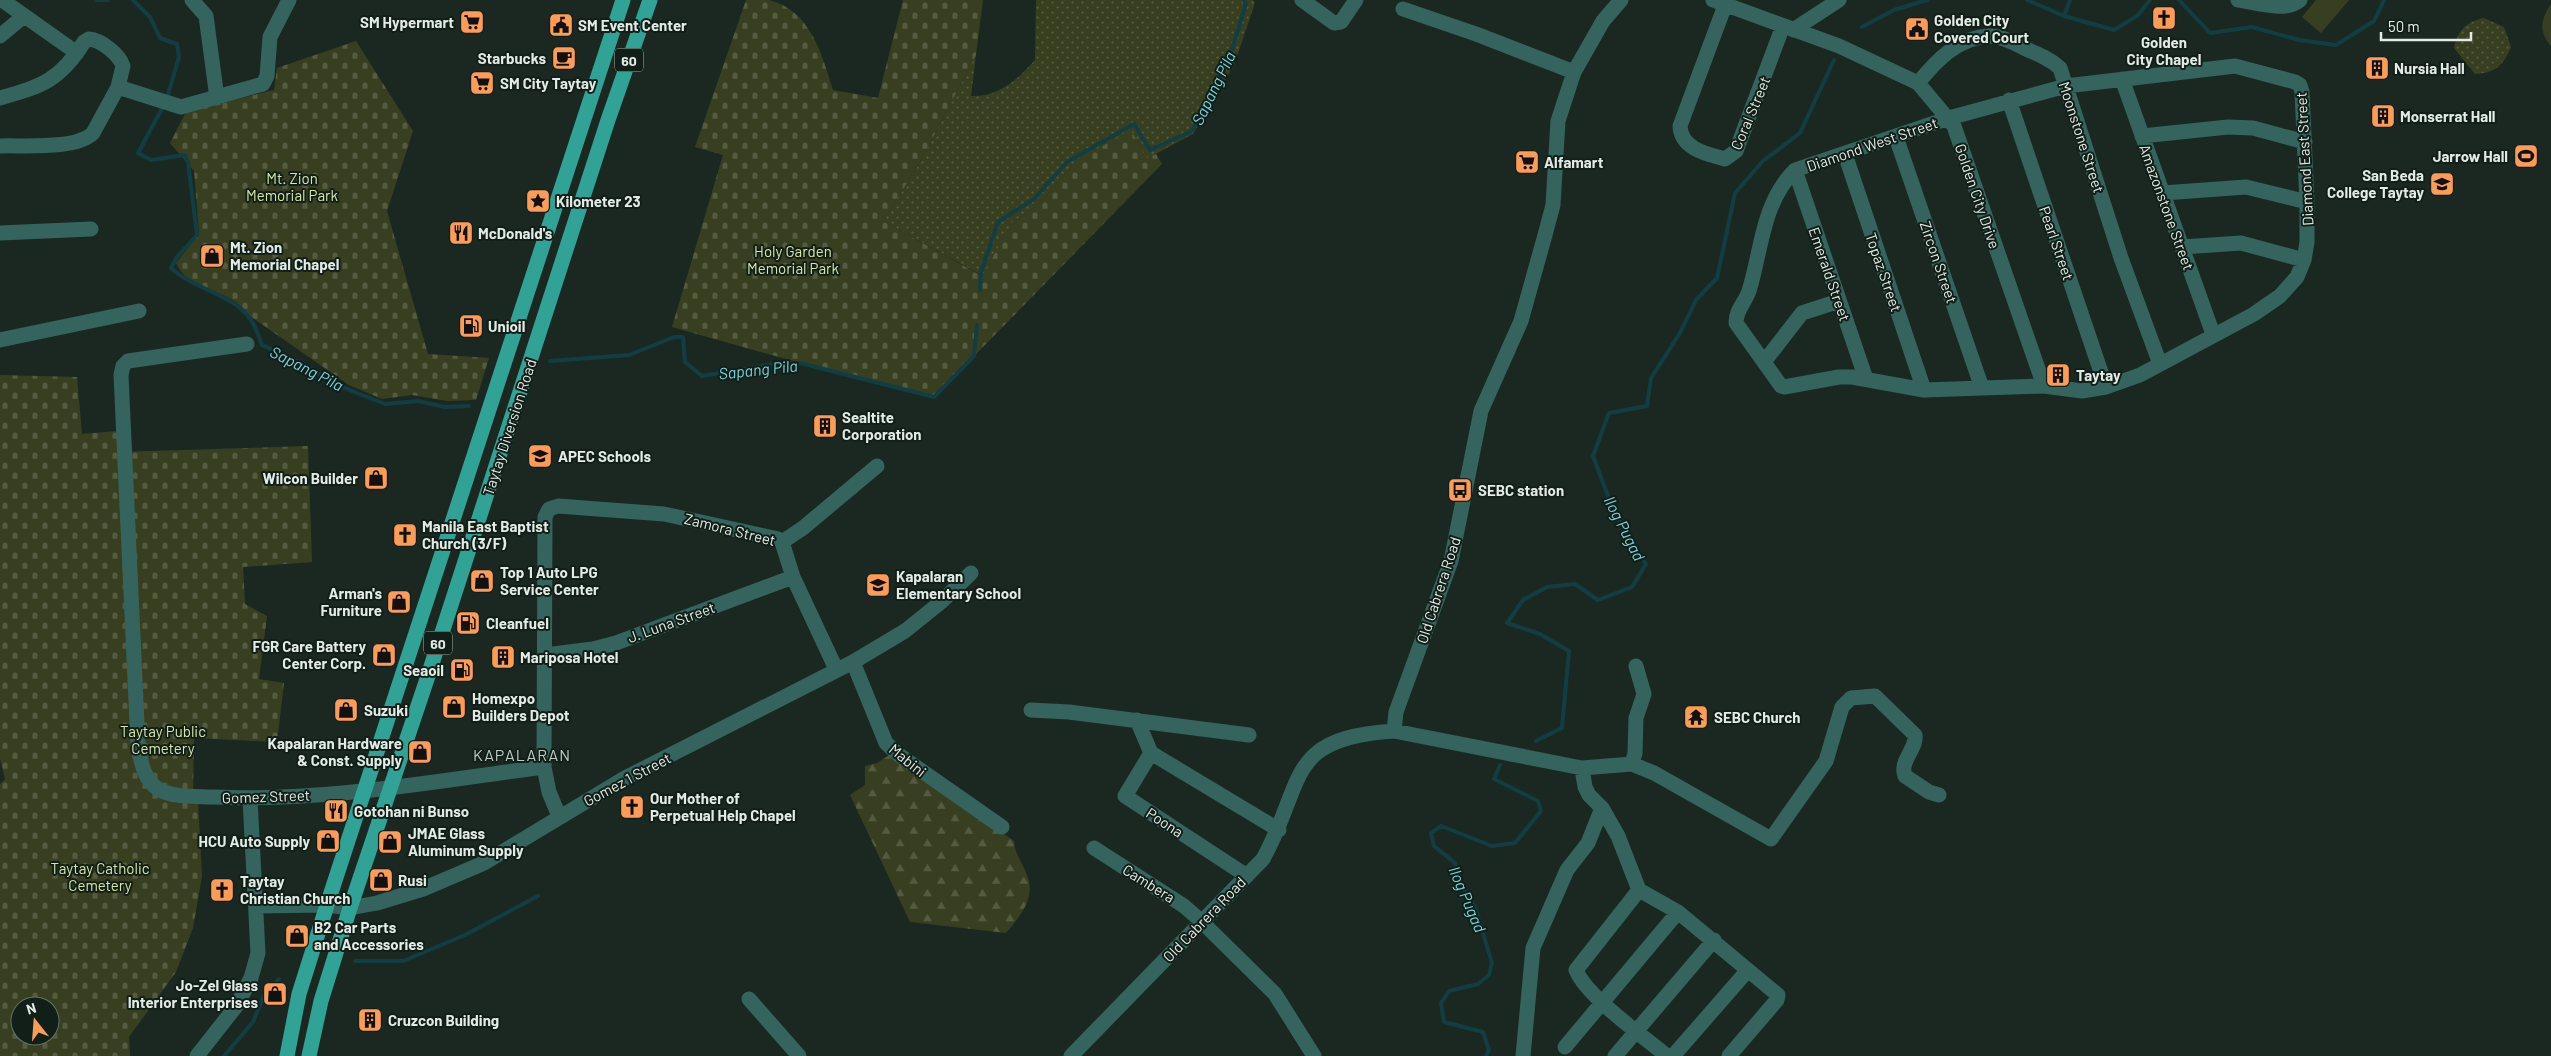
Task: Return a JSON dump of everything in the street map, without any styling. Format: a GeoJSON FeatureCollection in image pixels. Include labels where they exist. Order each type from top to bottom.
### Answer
{"type":"FeatureCollection","features":[{"type":"Feature","properties":{"kind":"main road","name":"Taytay Diversion Road"},"geometry":{"type":"LineString","coordinates":[[286,1056],[299,994],[327,905],[623,0]]}},
{"type":"Feature","properties":{"kind":"main road","name":"Taytay Diversion Road"},"geometry":{"type":"LineString","coordinates":[[309,1056],[321,1001],[350,908],[427,679],[608,120],[650,0]]}},
{"type":"Feature","properties":{"kind":"main road"},"geometry":{"type":"LineString","coordinates":[[487,416],[510,424]]}},
{"type":"Feature","properties":{"kind":"street"},"geometry":{"type":"LineString","coordinates":[[2,0],[77,53]]}},
{"type":"Feature","properties":{"kind":"street"},"geometry":{"type":"LineString","coordinates":[[192,0],[206,16],[217,98]]}},
{"type":"Feature","properties":{"kind":"street"},"geometry":{"type":"LineString","coordinates":[[118,88],[181,107],[263,84],[266,76],[270,37],[289,0]]}},
{"type":"Feature","properties":{"kind":"street"},"geometry":{"type":"LineString","coordinates":[[1302,0],[1334,23],[1341,22],[1347,17],[1356,0]]}},
{"type":"Feature","properties":{"kind":"street","name":"Old Cabrera Road"},"geometry":{"type":"LineString","coordinates":[[1071,1056],[1263,859],[1279,830],[1295,781],[1306,762],[1328,743],[1363,733],[1394,731],[1396,712],[1451,561],[1481,411],[1521,321],[1545,235],[1553,205],[1558,121],[1574,72],[1604,21],[1622,0]]}},
{"type":"Feature","properties":{"kind":"street"},"geometry":{"type":"LineString","coordinates":[[1788,28],[1839,0]]}},
{"type":"Feature","properties":{"kind":"street"},"geometry":{"type":"LineString","coordinates":[[2238,0],[2282,6],[2297,1]]}},
{"type":"Feature","properties":{"kind":"street","name":"Coral Street"},"geometry":{"type":"LineString","coordinates":[[1722,2],[1680,126],[1681,136],[1686,142],[1704,153],[1725,159],[1736,151],[1788,28]]}},
{"type":"Feature","properties":{"kind":"street","name":"Golden City Drive"},"geometry":{"type":"LineString","coordinates":[[1722,2],[1839,46],[1918,83],[1949,118],[1954,126],[2044,386]]}},
{"type":"Feature","properties":{"kind":"street"},"geometry":{"type":"LineString","coordinates":[[1403,9],[1476,34],[1574,72]]}},
{"type":"Feature","properties":{"kind":"street"},"geometry":{"type":"LineString","coordinates":[[0,36],[24,16]]}},
{"type":"Feature","properties":{"kind":"street","name":"Moonstone Street"},"geometry":{"type":"LineString","coordinates":[[1918,83],[1936,61],[1953,48],[1969,41],[1991,36],[2012,42],[2053,61],[2060,68],[2121,258],[2160,364]]}},
{"type":"Feature","properties":{"kind":"street"},"geometry":{"type":"LineString","coordinates":[[0,98],[45,84],[60,73],[84,42],[92,38],[117,55],[123,66],[118,88],[93,133],[81,142],[0,146]]}},
{"type":"Feature","properties":{"kind":"street","name":"Diamond East Street"},"geometry":{"type":"LineString","coordinates":[[1949,118],[2008,100],[2066,86],[2235,66],[2295,82],[2300,86],[2305,142],[2307,242],[2304,260],[2297,276],[2280,296],[2254,314],[2213,334],[2140,375],[2106,387],[2082,390],[2044,386]]}},
{"type":"Feature","properties":{"kind":"street","name":"Amazonstone Street"},"geometry":{"type":"LineString","coordinates":[[2122,79],[2213,334]]}},
{"type":"Feature","properties":{"kind":"street","name":"Pearl Street"},"geometry":{"type":"LineString","coordinates":[[2008,100],[2106,387]]}},
{"type":"Feature","properties":{"kind":"street","name":"Diamond West Street"},"geometry":{"type":"LineString","coordinates":[[1949,118],[1795,170],[1785,180],[1769,208],[1748,294],[1736,314],[1736,323],[1781,386],[1784,387],[1839,377],[1866,379],[1924,390],[2044,386]]}},
{"type":"Feature","properties":{"kind":"street"},"geometry":{"type":"LineString","coordinates":[[2142,136],[2228,127],[2253,128],[2305,142]]}},
{"type":"Feature","properties":{"kind":"street","name":"Zircon Street"},"geometry":{"type":"LineString","coordinates":[[1896,136],[1982,388]]}},
{"type":"Feature","properties":{"kind":"street","name":"Topaz Street"},"geometry":{"type":"LineString","coordinates":[[1845,154],[1924,390]]}},
{"type":"Feature","properties":{"kind":"street","name":"Emerald Street"},"geometry":{"type":"LineString","coordinates":[[1795,170],[1866,379]]}},
{"type":"Feature","properties":{"kind":"street"},"geometry":{"type":"LineString","coordinates":[[2163,193],[2246,187],[2307,202]]}},
{"type":"Feature","properties":{"kind":"street"},"geometry":{"type":"LineString","coordinates":[[0,233],[91,229]]}},
{"type":"Feature","properties":{"kind":"street"},"geometry":{"type":"LineString","coordinates":[[2182,247],[2241,243],[2304,260]]}},
{"type":"Feature","properties":{"kind":"street"},"geometry":{"type":"LineString","coordinates":[[1764,362],[1802,313],[1839,301]]}},
{"type":"Feature","properties":{"kind":"street"},"geometry":{"type":"LineString","coordinates":[[0,340],[139,312]]}},
{"type":"Feature","properties":{"kind":"street","name":"Gomez Street"},"geometry":{"type":"LineString","coordinates":[[247,344],[128,361],[123,366],[121,375],[138,745],[141,764],[147,779],[158,789],[172,794],[250,799],[364,791],[544,767]]}},
{"type":"Feature","properties":{"kind":"street"},"geometry":{"type":"LineString","coordinates":[[782,542],[803,528],[876,466]]}},
{"type":"Feature","properties":{"kind":"street","name":"Zamora Street"},"geometry":{"type":"LineString","coordinates":[[545,655],[545,517],[549,509],[558,506],[664,514],[778,539],[782,542],[793,577],[836,669]]}},
{"type":"Feature","properties":{"kind":"street","name":"Gomez 1 Street"},"geometry":{"type":"LineString","coordinates":[[256,906],[327,905],[350,908],[377,903],[423,889],[484,863],[559,816],[625,778],[853,662],[905,631],[941,602],[971,573]]}},
{"type":"Feature","properties":{"kind":"street","name":"J. Luna Street"},"geometry":{"type":"LineString","coordinates":[[545,655],[593,649],[616,643],[793,577]]}},
{"type":"Feature","properties":{"kind":"street"},"geometry":{"type":"LineString","coordinates":[[545,655],[544,767],[550,792],[559,816]]}},
{"type":"Feature","properties":{"kind":"street","name":"Mabini"},"geometry":{"type":"LineString","coordinates":[[853,662],[886,743],[899,755],[1002,827]]}},
{"type":"Feature","properties":{"kind":"street"},"geometry":{"type":"LineString","coordinates":[[1632,764],[1635,753],[1636,718],[1644,694],[1636,666]]}},
{"type":"Feature","properties":{"kind":"street"},"geometry":{"type":"LineString","coordinates":[[1394,731],[1582,768],[1632,764],[1654,773],[1771,839],[1826,762],[1842,707],[1852,698],[1875,696],[1915,735],[1915,743],[1903,768],[1905,776],[1929,792],[1939,795]]}},
{"type":"Feature","properties":{"kind":"street"},"geometry":{"type":"LineString","coordinates":[[1031,710],[1137,720],[1249,735]]}},
{"type":"Feature","properties":{"kind":"street"},"geometry":{"type":"LineString","coordinates":[[1137,720],[1151,753],[1279,830]]}},
{"type":"Feature","properties":{"kind":"street","name":"Poona"},"geometry":{"type":"LineString","coordinates":[[1151,753],[1125,796],[1247,876]]}},
{"type":"Feature","properties":{"kind":"street"},"geometry":{"type":"LineString","coordinates":[[1582,768],[1584,787],[1602,808],[1618,836],[1639,890],[1678,912],[1778,995],[1777,1000],[1729,1056]]}},
{"type":"Feature","properties":{"kind":"street"},"geometry":{"type":"LineString","coordinates":[[197,1056],[238,1005],[251,978],[258,953],[250,799]]}},
{"type":"Feature","properties":{"kind":"street"},"geometry":{"type":"LineString","coordinates":[[1523,1056],[1533,948],[1567,870],[1588,843],[1602,808]]}},
{"type":"Feature","properties":{"kind":"street","name":"Cambera"},"geometry":{"type":"LineString","coordinates":[[1094,848],[1184,906],[1201,921],[1275,994],[1314,1056]]}},
{"type":"Feature","properties":{"kind":"street"},"geometry":{"type":"LineString","coordinates":[[1639,890],[1576,970],[1580,979],[1602,1001],[1667,1056]]}},
{"type":"Feature","properties":{"kind":"street"},"geometry":{"type":"LineString","coordinates":[[1565,1047],[1678,912]]}},
{"type":"Feature","properties":{"kind":"street"},"geometry":{"type":"LineString","coordinates":[[1616,1056],[1714,940]]}},
{"type":"Feature","properties":{"kind":"street"},"geometry":{"type":"LineString","coordinates":[[1673,1056],[1748,970]]}},
{"type":"Feature","properties":{"kind":"street"},"geometry":{"type":"LineString","coordinates":[[748,999],[799,1056]]}},
{"type":"Feature","properties":{"kind":"green space","name":"Holy Garden Memorial Park"},"geometry":{"type":"Polygon","coordinates":[[[746,0],[769,0],[783,5],[795,13],[804,23],[819,48],[833,90],[878,98],[903,0],[983,0],[976,55],[919,164],[883,221],[982,276],[1012,223],[1038,205],[1076,161],[1131,130],[1146,158],[1156,154],[1162,164],[934,397],[800,363],[672,327],[723,155],[695,147],[746,0]]]}},
{"type":"Feature","properties":{"kind":"green space"},"geometry":{"type":"Polygon","coordinates":[[[1036,0],[1253,0],[1255,3],[1234,65],[1193,134],[1146,159],[1131,131],[1076,161],[1038,205],[1012,223],[983,276],[883,221],[919,164],[976,55],[971,96],[990,94],[1007,86],[1035,60],[1036,0]]]}},
{"type":"Feature","properties":{"kind":"green space"},"geometry":{"type":"Polygon","coordinates":[[[2316,0],[2349,0],[2321,33],[2302,17],[2316,0]]]}},
{"type":"Feature","properties":{"kind":"green space"},"geometry":{"type":"Polygon","coordinates":[[[2551,4],[2551,46],[2544,35],[2542,25],[2551,4]]]}},
{"type":"Feature","properties":{"kind":"green space"},"geometry":{"type":"Polygon","coordinates":[[[2484,18],[2504,27],[2511,47],[2505,59],[2498,67],[2488,72],[2475,74],[2454,48],[2458,36],[2464,28],[2472,22],[2484,18]]]}},
{"type":"Feature","properties":{"kind":"green space","name":"Mt. Zion Memorial Park"},"geometry":{"type":"Polygon","coordinates":[[[356,41],[413,131],[387,211],[428,354],[489,358],[476,400],[447,401],[412,395],[382,399],[349,385],[250,316],[232,300],[190,279],[176,263],[199,234],[194,171],[170,143],[186,112],[274,90],[277,68],[356,41]]]}},
{"type":"Feature","properties":{"kind":"green space"},"geometry":{"type":"Polygon","coordinates":[[[0,375],[77,377],[82,434],[117,431],[118,452],[308,446],[312,562],[243,567],[245,604],[267,616],[259,679],[284,683],[277,742],[194,738],[193,798],[198,801],[202,876],[193,928],[176,972],[129,1037],[130,1056],[0,1056],[0,784],[5,779],[0,759],[0,375]]]}},
{"type":"Feature","properties":{"kind":"green space"},"geometry":{"type":"Polygon","coordinates":[[[891,754],[1014,841],[1030,886],[1028,901],[1006,933],[910,922],[850,795],[865,785],[865,766],[877,763],[891,754]]]}},
{"type":"Feature","properties":{"kind":"waterway","name":"Sapang Pila"},"geometry":{"type":"LineString","coordinates":[[97,0],[108,0]]}},
{"type":"Feature","properties":{"kind":"waterway","name":"Sapang Pila"},"geometry":{"type":"LineString","coordinates":[[133,0],[150,17],[160,38],[177,44],[179,57],[167,98]]}},
{"type":"Feature","properties":{"kind":"waterway","name":"Sapang Pila"},"geometry":{"type":"LineString","coordinates":[[980,290],[981,272],[998,222],[1034,199],[1067,162],[1134,124],[1150,150],[1192,131],[1229,59],[1246,4],[1244,0]]}},
{"type":"Feature","properties":{"kind":"waterway","name":"Ilog Pugad"},"geometry":{"type":"LineString","coordinates":[[1862,27],[1894,10],[1927,0]]}},
{"type":"Feature","properties":{"kind":"waterway","name":"Ilog Pugad"},"geometry":{"type":"LineString","coordinates":[[2027,0],[2064,16],[2070,0]]}},
{"type":"Feature","properties":{"kind":"waterway"},"geometry":{"type":"LineString","coordinates":[[2064,16],[2114,30],[2137,16],[2150,0]]}},
{"type":"Feature","properties":{"kind":"waterway"},"geometry":{"type":"LineString","coordinates":[[2179,0],[2210,33],[2252,27],[2299,40],[2336,45],[2374,21],[2384,0]]}},
{"type":"Feature","properties":{"kind":"waterway","name":"Ilog Pugad"},"geometry":{"type":"LineString","coordinates":[[1536,741],[1562,728],[1569,651],[1540,634],[1507,623],[1523,600],[1547,587],[1575,584],[1598,600],[1632,587],[1646,564],[1614,512],[1593,456],[1609,413],[1647,406],[1651,378],[1680,333],[1696,300],[1717,278],[1735,193],[1763,161],[1800,133],[1834,60]]}},
{"type":"Feature","properties":{"kind":"waterway","name":"Sapang Pila"},"geometry":{"type":"LineString","coordinates":[[164,105],[138,153],[151,160],[185,155],[188,162],[197,235],[177,257],[171,268],[191,282],[224,298],[243,311],[253,323],[262,345],[301,363],[337,385],[385,404],[418,401],[445,407],[469,406]]}},
{"type":"Feature","properties":{"kind":"waterway","name":"Sapang Pila"},"geometry":{"type":"LineString","coordinates":[[550,361],[629,355],[674,337],[683,337],[685,362],[702,376],[775,364],[800,363],[934,397],[974,356],[977,325]]}},
{"type":"Feature","properties":{"kind":"waterway","name":"Ilog Pugad"},"geometry":{"type":"LineString","coordinates":[[1486,1056],[1489,1050],[1483,1032],[1444,1022],[1441,1003],[1449,991],[1478,984],[1489,975],[1492,963],[1475,907],[1458,880],[1455,863],[1434,846],[1431,833],[1441,826],[1492,846],[1515,843],[1541,811],[1538,801],[1494,779],[1500,765]]}},
{"type":"Feature","properties":{"kind":"waterway"},"geometry":{"type":"LineString","coordinates":[[355,961],[403,961],[465,935],[538,896]]}},
{"type":"Feature","properties":{"kind":"waterway"},"geometry":{"type":"LineString","coordinates":[[224,1056],[253,1022],[264,995],[279,979]]}},
{"type":"Feature","properties":{"kind":"place","name":"Golden City Chapel"},"geometry":{"type":"Point","coordinates":[2164,18]}},
{"type":"Feature","properties":{"kind":"place","name":"SM Hypermart"},"geometry":{"type":"Point","coordinates":[472,22]}},
{"type":"Feature","properties":{"kind":"place","name":"SM Event Center"},"geometry":{"type":"Point","coordinates":[561,25]}},
{"type":"Feature","properties":{"kind":"place","name":"Golden City Covered Court"},"geometry":{"type":"Point","coordinates":[1917,29]}},
{"type":"Feature","properties":{"kind":"place","name":"Starbucks"},"geometry":{"type":"Point","coordinates":[564,58]}},
{"type":"Feature","properties":{"kind":"place","name":"Nursia Hall"},"geometry":{"type":"Point","coordinates":[2377,68]}},
{"type":"Feature","properties":{"kind":"place","name":"SM City Taytay"},"geometry":{"type":"Point","coordinates":[482,83]}},
{"type":"Feature","properties":{"kind":"place","name":"Monserrat Hall"},"geometry":{"type":"Point","coordinates":[2383,116]}},
{"type":"Feature","properties":{"kind":"place","name":"Jarrow Hall"},"geometry":{"type":"Point","coordinates":[2526,156]}},
{"type":"Feature","properties":{"kind":"place","name":"Alfamart"},"geometry":{"type":"Point","coordinates":[1527,162]}},
{"type":"Feature","properties":{"kind":"place","name":"San Beda College Taytay"},"geometry":{"type":"Point","coordinates":[2442,184]}},
{"type":"Feature","properties":{"kind":"place","name":"Kilometer 23"},"geometry":{"type":"Point","coordinates":[538,201]}},
{"type":"Feature","properties":{"kind":"place","name":"McDonald's"},"geometry":{"type":"Point","coordinates":[461,233]}},
{"type":"Feature","properties":{"kind":"place","name":"Mt. Zion Memorial Chapel"},"geometry":{"type":"Point","coordinates":[212,256]}},
{"type":"Feature","properties":{"kind":"place","name":"Unioil"},"geometry":{"type":"Point","coordinates":[471,326]}},
{"type":"Feature","properties":{"kind":"place","name":"Taytay"},"geometry":{"type":"Point","coordinates":[2058,375]}},
{"type":"Feature","properties":{"kind":"place","name":"Sealtite Corporation"},"geometry":{"type":"Point","coordinates":[825,426]}},
{"type":"Feature","properties":{"kind":"place","name":"APEC Schools"},"geometry":{"type":"Point","coordinates":[540,456]}},
{"type":"Feature","properties":{"kind":"place","name":"Wilcon Builder"},"geometry":{"type":"Point","coordinates":[376,478]}},
{"type":"Feature","properties":{"kind":"place","name":"SEBC station"},"geometry":{"type":"Point","coordinates":[1460,490]}},
{"type":"Feature","properties":{"kind":"place","name":"Manila East Baptist Church (3/F)"},"geometry":{"type":"Point","coordinates":[405,535]}},
{"type":"Feature","properties":{"kind":"place","name":"Top 1 Auto LPG Service Center"},"geometry":{"type":"Point","coordinates":[482,581]}},
{"type":"Feature","properties":{"kind":"place","name":"Kapalaran Elementary School"},"geometry":{"type":"Point","coordinates":[878,585]}},
{"type":"Feature","properties":{"kind":"place","name":"Arman's Furniture"},"geometry":{"type":"Point","coordinates":[399,602]}},
{"type":"Feature","properties":{"kind":"place","name":"Cleanfuel"},"geometry":{"type":"Point","coordinates":[468,623]}},
{"type":"Feature","properties":{"kind":"place","name":"FGR Care Battery Center Corp."},"geometry":{"type":"Point","coordinates":[384,655]}},
{"type":"Feature","properties":{"kind":"place","name":"Mariposa Hotel"},"geometry":{"type":"Point","coordinates":[503,657]}},
{"type":"Feature","properties":{"kind":"place","name":"Seaoil"},"geometry":{"type":"Point","coordinates":[462,670]}},
{"type":"Feature","properties":{"kind":"place","name":"Homexpo Builders Depot"},"geometry":{"type":"Point","coordinates":[454,707]}},
{"type":"Feature","properties":{"kind":"place","name":"Suzuki"},"geometry":{"type":"Point","coordinates":[346,710]}},
{"type":"Feature","properties":{"kind":"place","name":"SEBC Church"},"geometry":{"type":"Point","coordinates":[1696,717]}},
{"type":"Feature","properties":{"kind":"place","name":"Kapalaran Hardware & Const. Supply"},"geometry":{"type":"Point","coordinates":[420,752]}},
{"type":"Feature","properties":{"kind":"place","name":"Our Mother of Perpetual Help Chapel"},"geometry":{"type":"Point","coordinates":[632,807]}},
{"type":"Feature","properties":{"kind":"place","name":"Gotohan ni Bunso"},"geometry":{"type":"Point","coordinates":[336,811]}},
{"type":"Feature","properties":{"kind":"place","name":"HCU Auto Supply"},"geometry":{"type":"Point","coordinates":[328,841]}},
{"type":"Feature","properties":{"kind":"place","name":"JMAE Glass Aluminum Supply"},"geometry":{"type":"Point","coordinates":[390,842]}},
{"type":"Feature","properties":{"kind":"place","name":"Rusi"},"geometry":{"type":"Point","coordinates":[381,880]}},
{"type":"Feature","properties":{"kind":"place","name":"Taytay Christian Church"},"geometry":{"type":"Point","coordinates":[222,890]}},
{"type":"Feature","properties":{"kind":"place","name":"B2 Car Parts and Accessories"},"geometry":{"type":"Point","coordinates":[297,936]}},
{"type":"Feature","properties":{"kind":"place","name":"Jo-Zel Glass Interior Enterprises"},"geometry":{"type":"Point","coordinates":[275,994]}},
{"type":"Feature","properties":{"kind":"place","name":"Cruzcon Building"},"geometry":{"type":"Point","coordinates":[370,1020]}},
{"type":"Feature","properties":{"kind":"district","name":"KAPALARAN"},"geometry":{"type":"Point","coordinates":[522,754]}},
{"type":"Feature","properties":{"kind":"park label","name":"Taytay Public Cemetery"},"geometry":{"type":"Point","coordinates":[163,740]}},
{"type":"Feature","properties":{"kind":"park label","name":"Taytay Catholic Cemetery"},"geometry":{"type":"Point","coordinates":[100,876]}}]}
